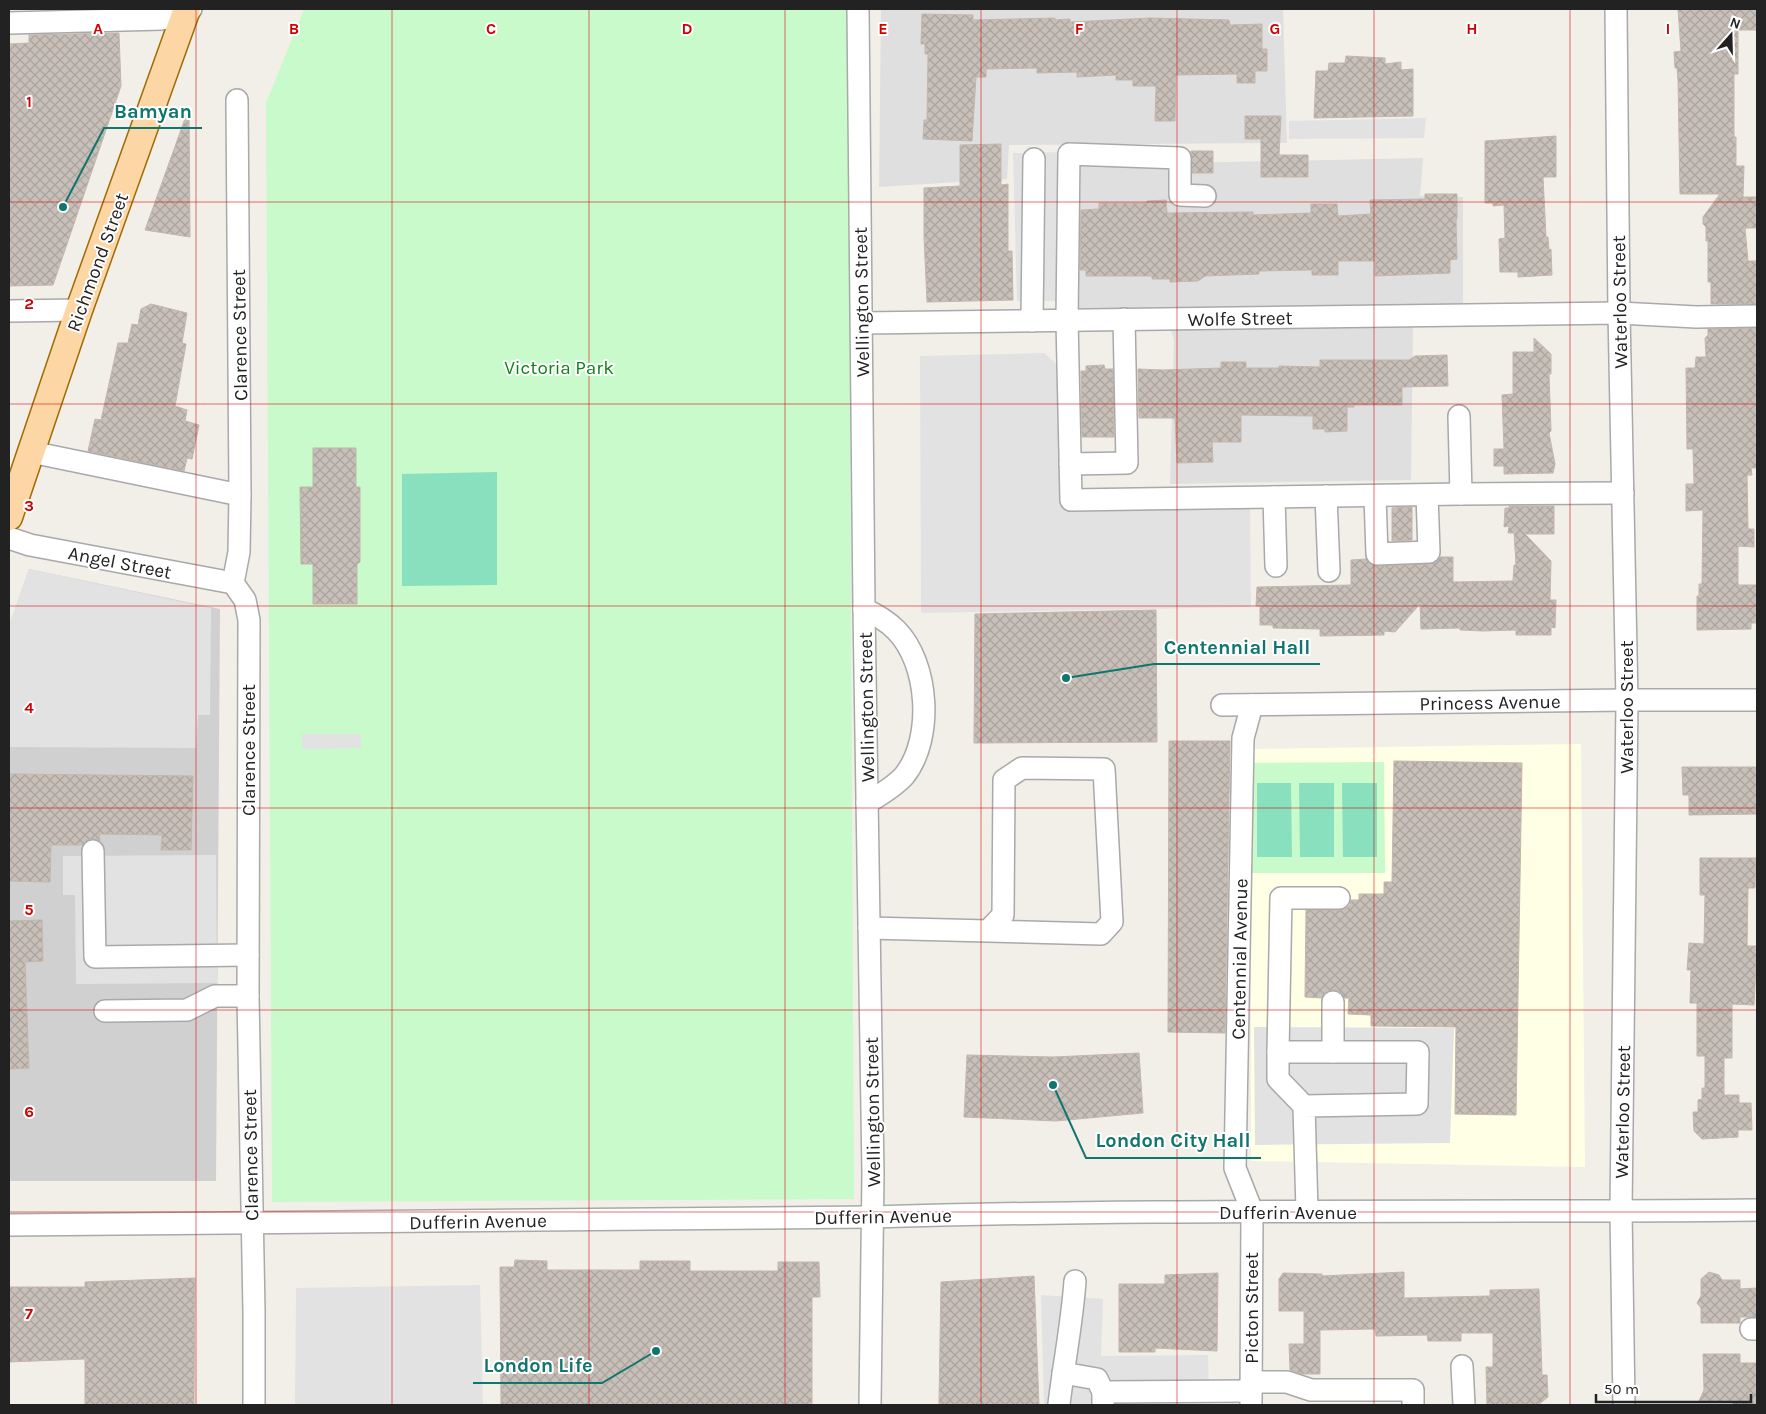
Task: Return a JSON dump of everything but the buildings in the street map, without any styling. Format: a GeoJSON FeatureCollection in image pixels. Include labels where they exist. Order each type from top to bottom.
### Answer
{"type":"FeatureCollection","features":[{"type":"Feature","properties":{"kind":"main road","name":"Richmond Street"},"geometry":{"type":"LineString","coordinates":[[9,517],[79,310],[188,11]]}},
{"type":"Feature","properties":{"kind":"street","name":"Wellington Street"},"geometry":{"type":"LineString","coordinates":[[858,9],[864,608],[873,1174],[870,1405]]}},
{"type":"Feature","properties":{"kind":"street","name":"Waterloo Street"},"geometry":{"type":"LineString","coordinates":[[1616,9],[1619,313],[1627,700],[1621,1212],[1624,1405]]}},
{"type":"Feature","properties":{"kind":"street"},"geometry":{"type":"LineString","coordinates":[[9,24],[141,20],[188,11]]}},
{"type":"Feature","properties":{"kind":"street","name":"Clarence Street"},"geometry":{"type":"LineString","coordinates":[[237,100],[240,495],[239,552],[233,584],[245,600],[249,620],[248,996],[254,1405]]}},
{"type":"Feature","properties":{"kind":"street"},"geometry":{"type":"LineString","coordinates":[[1205,196],[1180,195],[1180,158],[1069,154],[1067,320],[1071,500],[1623,492]]}},
{"type":"Feature","properties":{"kind":"street"},"geometry":{"type":"LineString","coordinates":[[1032,321],[1034,159]]}},
{"type":"Feature","properties":{"kind":"street"},"geometry":{"type":"LineString","coordinates":[[9,311],[79,310]]}},
{"type":"Feature","properties":{"kind":"street","name":"Wolfe Street"},"geometry":{"type":"LineString","coordinates":[[862,323],[1619,313],[1757,316]]}},
{"type":"Feature","properties":{"kind":"street"},"geometry":{"type":"LineString","coordinates":[[1070,464],[1127,463],[1124,319]]}},
{"type":"Feature","properties":{"kind":"street"},"geometry":{"type":"LineString","coordinates":[[1459,416],[1461,494]]}},
{"type":"Feature","properties":{"kind":"street"},"geometry":{"type":"LineString","coordinates":[[31,452],[240,495]]}},
{"type":"Feature","properties":{"kind":"street"},"geometry":{"type":"LineString","coordinates":[[1375,496],[1377,554],[1429,552],[1427,495]]}},
{"type":"Feature","properties":{"kind":"street"},"geometry":{"type":"LineString","coordinates":[[1326,496],[1328,570]]}},
{"type":"Feature","properties":{"kind":"street"},"geometry":{"type":"LineString","coordinates":[[1274,497],[1276,566]]}},
{"type":"Feature","properties":{"kind":"street","name":"Angel Street"},"geometry":{"type":"LineString","coordinates":[[9,538],[23,544],[233,584]]}},
{"type":"Feature","properties":{"kind":"street"},"geometry":{"type":"LineString","coordinates":[[864,608],[896,630],[910,651],[920,675],[924,698],[924,722],[915,756],[904,775],[891,787],[867,803]]}},
{"type":"Feature","properties":{"kind":"street","name":"Princess Avenue"},"geometry":{"type":"LineString","coordinates":[[1222,706],[1757,700]]}},
{"type":"Feature","properties":{"kind":"street","name":"Centennial Avenue"},"geometry":{"type":"LineString","coordinates":[[1252,705],[1243,738],[1235,1168],[1252,1211]]}},
{"type":"Feature","properties":{"kind":"street"},"geometry":{"type":"LineString","coordinates":[[869,928],[988,932],[1101,934],[1112,922],[1104,769],[1022,768],[1004,780],[1003,914],[988,932]]}},
{"type":"Feature","properties":{"kind":"street"},"geometry":{"type":"LineString","coordinates":[[93,851],[95,957],[248,955]]}},
{"type":"Feature","properties":{"kind":"street"},"geometry":{"type":"LineString","coordinates":[[1307,1211],[1304,1106],[1278,1079],[1281,898],[1339,898]]}},
{"type":"Feature","properties":{"kind":"street"},"geometry":{"type":"LineString","coordinates":[[105,1011],[187,1010],[215,996],[248,996]]}},
{"type":"Feature","properties":{"kind":"street"},"geometry":{"type":"LineString","coordinates":[[1333,1002],[1333,1052]]}},
{"type":"Feature","properties":{"kind":"street"},"geometry":{"type":"LineString","coordinates":[[1278,1052],[1418,1052],[1417,1104],[1304,1106]]}},
{"type":"Feature","properties":{"kind":"street","name":"Dufferin Avenue"},"geometry":{"type":"LineString","coordinates":[[9,1224],[872,1217],[1252,1211],[1621,1212],[1757,1210]]}},
{"type":"Feature","properties":{"kind":"street","name":"Picton Street"},"geometry":{"type":"LineString","coordinates":[[1251,1393],[1252,1211]]}},
{"type":"Feature","properties":{"kind":"street"},"geometry":{"type":"LineString","coordinates":[[1059,1404],[1072,1319],[1075,1282]]}},
{"type":"Feature","properties":{"kind":"street"},"geometry":{"type":"LineString","coordinates":[[1462,1366],[1464,1405]]}},
{"type":"Feature","properties":{"kind":"street"},"geometry":{"type":"LineString","coordinates":[[1063,1373],[1097,1379],[1103,1399],[1251,1393],[1287,1382],[1311,1390],[1414,1390],[1414,1405]]}},
{"type":"Feature","properties":{"kind":"shaded area"},"geometry":{"type":"Polygon","coordinates":[[[881,9],[1283,9],[1287,143],[1009,145],[1007,179],[879,187],[881,9]]]}},
{"type":"Feature","properties":{"kind":"shaded area"},"geometry":{"type":"Polygon","coordinates":[[[1426,118],[1424,138],[1289,139],[1289,121],[1426,118]]]}},
{"type":"Feature","properties":{"kind":"shaded area"},"geometry":{"type":"Polygon","coordinates":[[[1061,152],[1062,301],[1017,301],[1013,153],[1061,152]]]}},
{"type":"Feature","properties":{"kind":"shaded area"},"geometry":{"type":"Polygon","coordinates":[[[1423,158],[1420,196],[1463,197],[1463,309],[1076,313],[1081,165],[1423,158]]]}},
{"type":"Feature","properties":{"kind":"shaded area"},"geometry":{"type":"Polygon","coordinates":[[[1413,326],[1411,480],[1170,484],[1174,339],[1171,330],[1413,326]]]}},
{"type":"Feature","properties":{"kind":"shaded area"},"geometry":{"type":"Polygon","coordinates":[[[1044,353],[1067,373],[1070,505],[1250,508],[1251,607],[921,613],[920,356],[1044,353]]]}},
{"type":"Feature","properties":{"kind":"shaded area"},"geometry":{"type":"Polygon","coordinates":[[[29,569],[220,609],[216,1181],[9,1181],[9,626],[29,569]]]}},
{"type":"Feature","properties":{"kind":"shaded area"},"geometry":{"type":"Polygon","coordinates":[[[29,569],[211,608],[210,715],[198,715],[196,748],[9,747],[9,626],[29,569]]]}},
{"type":"Feature","properties":{"kind":"shaded area"},"geometry":{"type":"Polygon","coordinates":[[[302,734],[361,734],[361,748],[302,749],[302,734]]]}},
{"type":"Feature","properties":{"kind":"shaded area"},"geometry":{"type":"Polygon","coordinates":[[[1581,744],[1585,1167],[1251,1161],[1251,749],[1581,744]]]}},
{"type":"Feature","properties":{"kind":"shaded area"},"geometry":{"type":"Polygon","coordinates":[[[216,855],[217,983],[76,984],[75,895],[63,895],[63,856],[216,855]]]}},
{"type":"Feature","properties":{"kind":"shaded area"},"geometry":{"type":"Polygon","coordinates":[[[1254,1027],[1454,1028],[1450,1143],[1255,1145],[1254,1027]]]}},
{"type":"Feature","properties":{"kind":"shaded area"},"geometry":{"type":"Polygon","coordinates":[[[480,1285],[483,1405],[295,1405],[296,1288],[480,1285]]]}},
{"type":"Feature","properties":{"kind":"shaded area"},"geometry":{"type":"Polygon","coordinates":[[[1041,1295],[1103,1299],[1101,1356],[1208,1355],[1209,1396],[1119,1401],[1118,1405],[1044,1405],[1041,1295]]]}},
{"type":"Feature","properties":{"kind":"green space","name":"Victoria Park"},"geometry":{"type":"Polygon","coordinates":[[[304,9],[848,9],[854,1199],[272,1202],[266,103],[304,9]]]}},
{"type":"Feature","properties":{"kind":"green space"},"geometry":{"type":"Polygon","coordinates":[[[497,472],[497,585],[402,586],[402,474],[497,472]]]}},
{"type":"Feature","properties":{"kind":"green space"},"geometry":{"type":"Polygon","coordinates":[[[1384,762],[1385,873],[1251,873],[1250,763],[1384,762]]]}},
{"type":"Feature","properties":{"kind":"green space"},"geometry":{"type":"Polygon","coordinates":[[[1257,783],[1291,783],[1292,857],[1257,857],[1257,783]]]}},
{"type":"Feature","properties":{"kind":"green space"},"geometry":{"type":"Polygon","coordinates":[[[1299,783],[1334,783],[1334,857],[1300,857],[1299,783]]]}},
{"type":"Feature","properties":{"kind":"green space"},"geometry":{"type":"Polygon","coordinates":[[[1342,783],[1377,783],[1377,857],[1343,857],[1342,783]]]}},
{"type":"Feature","properties":{"kind":"place","name":"Bamyan"},"geometry":{"type":"Point","coordinates":[63,207]}},
{"type":"Feature","properties":{"kind":"place","name":"Centennial Hall"},"geometry":{"type":"Point","coordinates":[1066,678]}},
{"type":"Feature","properties":{"kind":"place","name":"London City Hall"},"geometry":{"type":"Point","coordinates":[1053,1085]}},
{"type":"Feature","properties":{"kind":"place","name":"London Life"},"geometry":{"type":"Point","coordinates":[656,1351]}}]}
